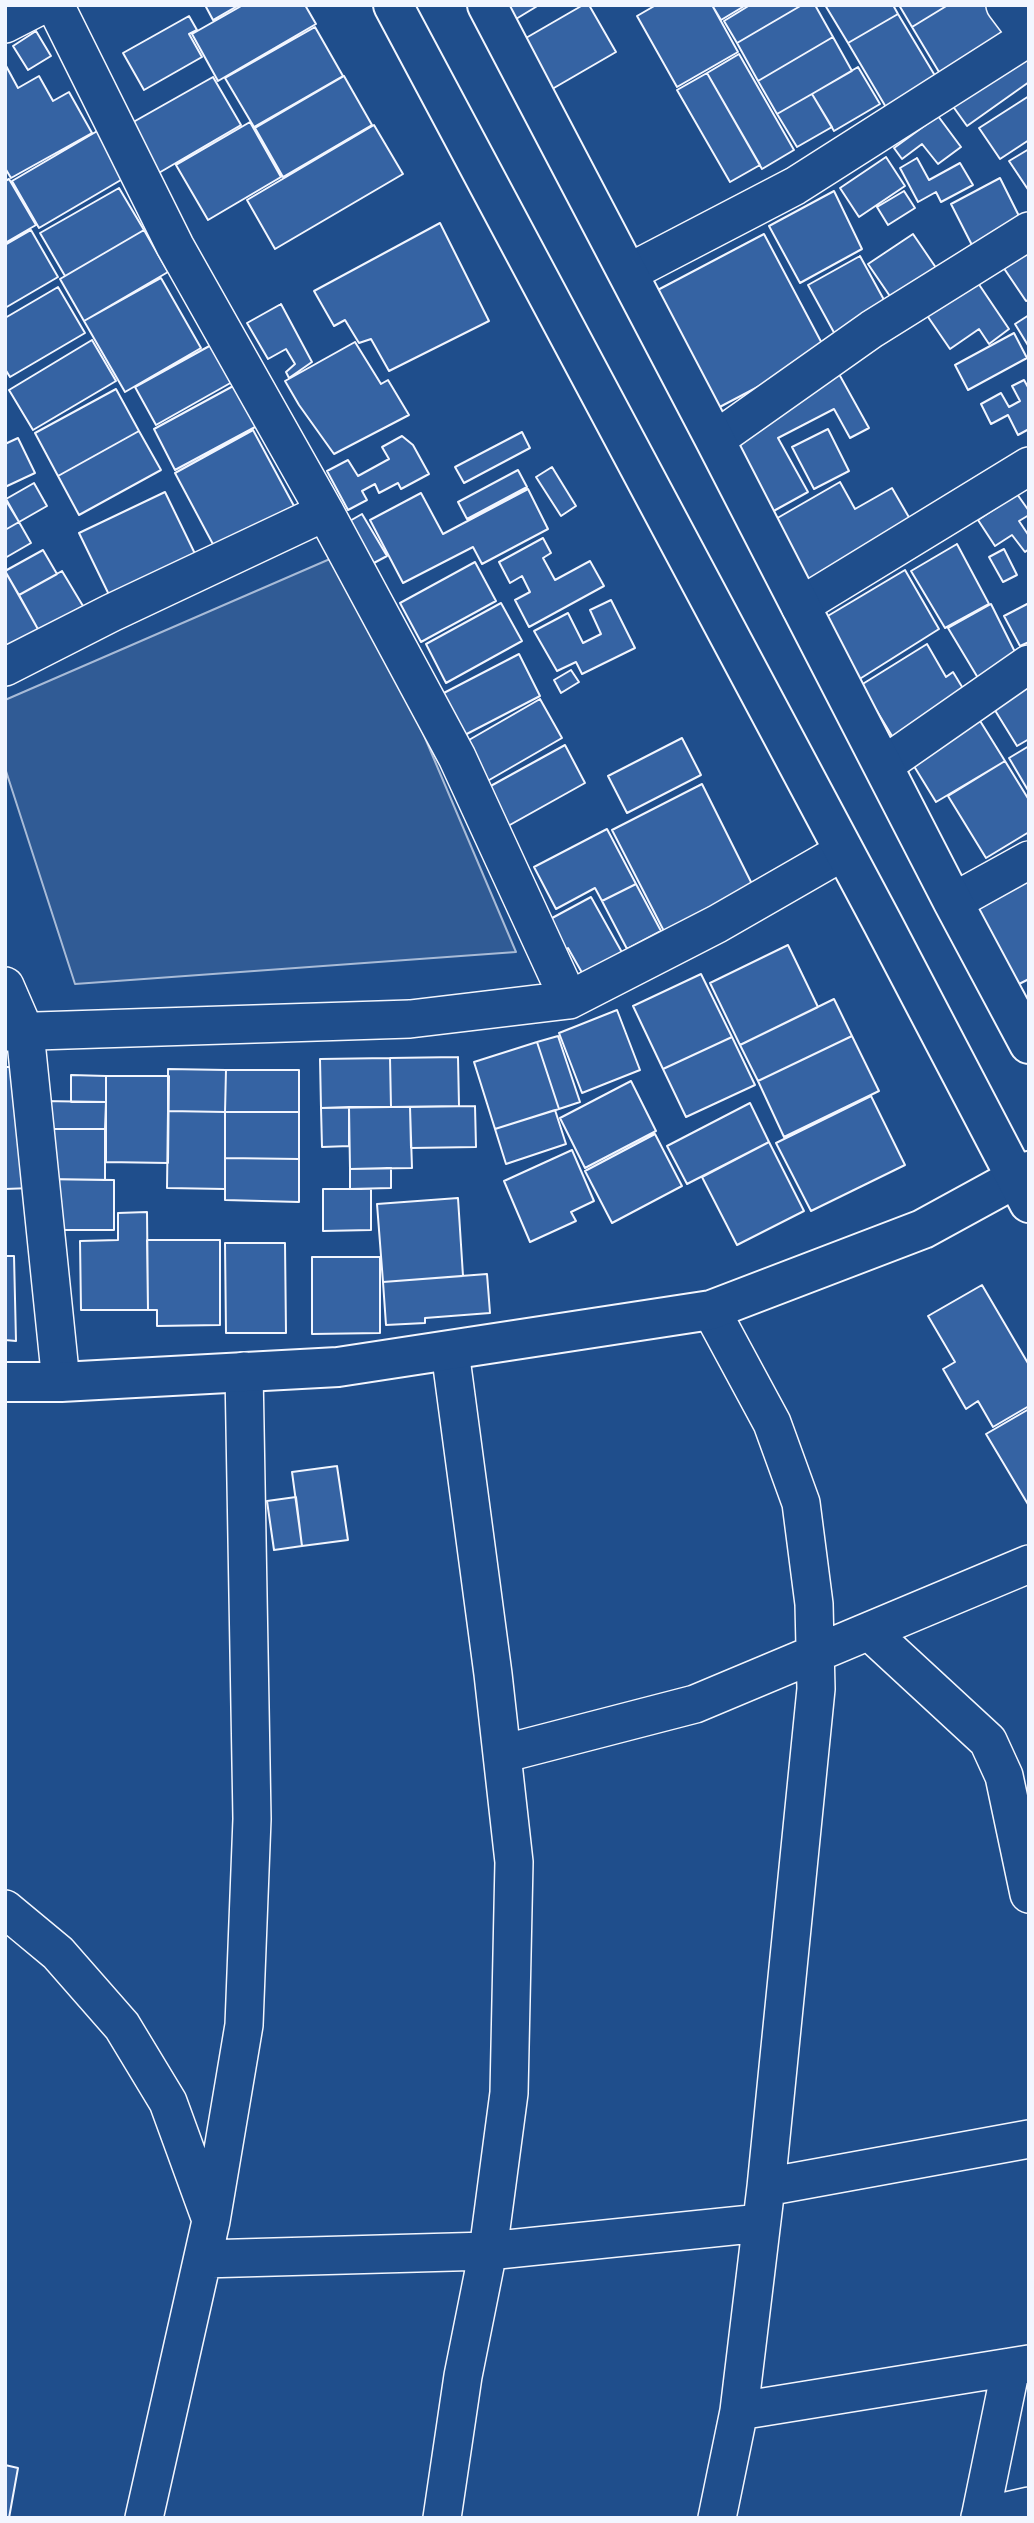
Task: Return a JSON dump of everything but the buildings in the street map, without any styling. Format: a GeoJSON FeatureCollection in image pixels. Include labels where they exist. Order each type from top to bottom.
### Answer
{"type":"FeatureCollection","features":[{"type":"Feature","properties":{"kind":"main road"},"geometry":{"type":"LineString","coordinates":[[5,1382],[61,1382],[338,1367],[711,1310],[923,1229],[1024,1183],[393,5]]}},
{"type":"Feature","properties":{"kind":"main road"},"geometry":{"type":"LineString","coordinates":[[487,5],[1029,1044]]}},
{"type":"Feature","properties":{"kind":"street"},"geometry":{"type":"LineString","coordinates":[[5,24],[42,5]]}},
{"type":"Feature","properties":{"kind":"street"},"geometry":{"type":"LineString","coordinates":[[55,5],[175,246],[325,512],[457,757],[569,1000]]}},
{"type":"Feature","properties":{"kind":"street"},"geometry":{"type":"LineString","coordinates":[[628,273],[795,186],[1029,37],[1005,5]]}},
{"type":"Feature","properties":{"kind":"street"},"geometry":{"type":"LineString","coordinates":[[715,440],[872,329],[1029,231]]}},
{"type":"Feature","properties":{"kind":"street"},"geometry":{"type":"LineString","coordinates":[[800,606],[1029,466]]}},
{"type":"Feature","properties":{"kind":"street"},"geometry":{"type":"LineString","coordinates":[[5,667],[111,613],[325,512]]}},
{"type":"Feature","properties":{"kind":"street"},"geometry":{"type":"LineString","coordinates":[[884,765],[1029,664]]}},
{"type":"Feature","properties":{"kind":"street"},"geometry":{"type":"LineString","coordinates":[[15,1032],[410,1019],[569,1000],[716,923],[844,851]]}},
{"type":"Feature","properties":{"kind":"street"},"geometry":{"type":"LineString","coordinates":[[953,902],[1029,860]]}},
{"type":"Feature","properties":{"kind":"street"},"geometry":{"type":"LineString","coordinates":[[5,986],[15,1032],[61,1382]]}},
{"type":"Feature","properties":{"kind":"street"},"geometry":{"type":"LineString","coordinates":[[711,1310],[772,1423],[801,1503],[814,1604],[816,1689],[766,2187],[739,2411],[717,2518]]}},
{"type":"Feature","properties":{"kind":"street"},"geometry":{"type":"LineString","coordinates":[[442,2518],[463,2376],[488,2251],[509,2093],[514,1862],[450,1351]]}},
{"type":"Feature","properties":{"kind":"street"},"geometry":{"type":"LineString","coordinates":[[144,2518],[211,2221],[244,2025],[252,1819],[244,1371]]}},
{"type":"Feature","properties":{"kind":"street"},"geometry":{"type":"LineString","coordinates":[[502,1754],[695,1704],[1029,1564]]}},
{"type":"Feature","properties":{"kind":"street"},"geometry":{"type":"LineString","coordinates":[[870,1632],[988,1741],[1004,1776],[1029,1894]]}},
{"type":"Feature","properties":{"kind":"street"},"geometry":{"type":"LineString","coordinates":[[5,1909],[58,1953],[122,2026],[168,2102],[211,2221]]}},
{"type":"Feature","properties":{"kind":"street"},"geometry":{"type":"LineString","coordinates":[[766,2187],[1029,2139]]}},
{"type":"Feature","properties":{"kind":"street"},"geometry":{"type":"LineString","coordinates":[[203,2259],[488,2251],[761,2222]]}},
{"type":"Feature","properties":{"kind":"street"},"geometry":{"type":"LineString","coordinates":[[739,2411],[1020,2365],[980,2517],[1029,2506]]}},
{"type":"Feature","properties":{"kind":"shaded area"},"geometry":{"type":"Polygon","coordinates":[[[346,552],[516,952],[75,984],[5,768],[5,700],[346,552]]]}}]}
